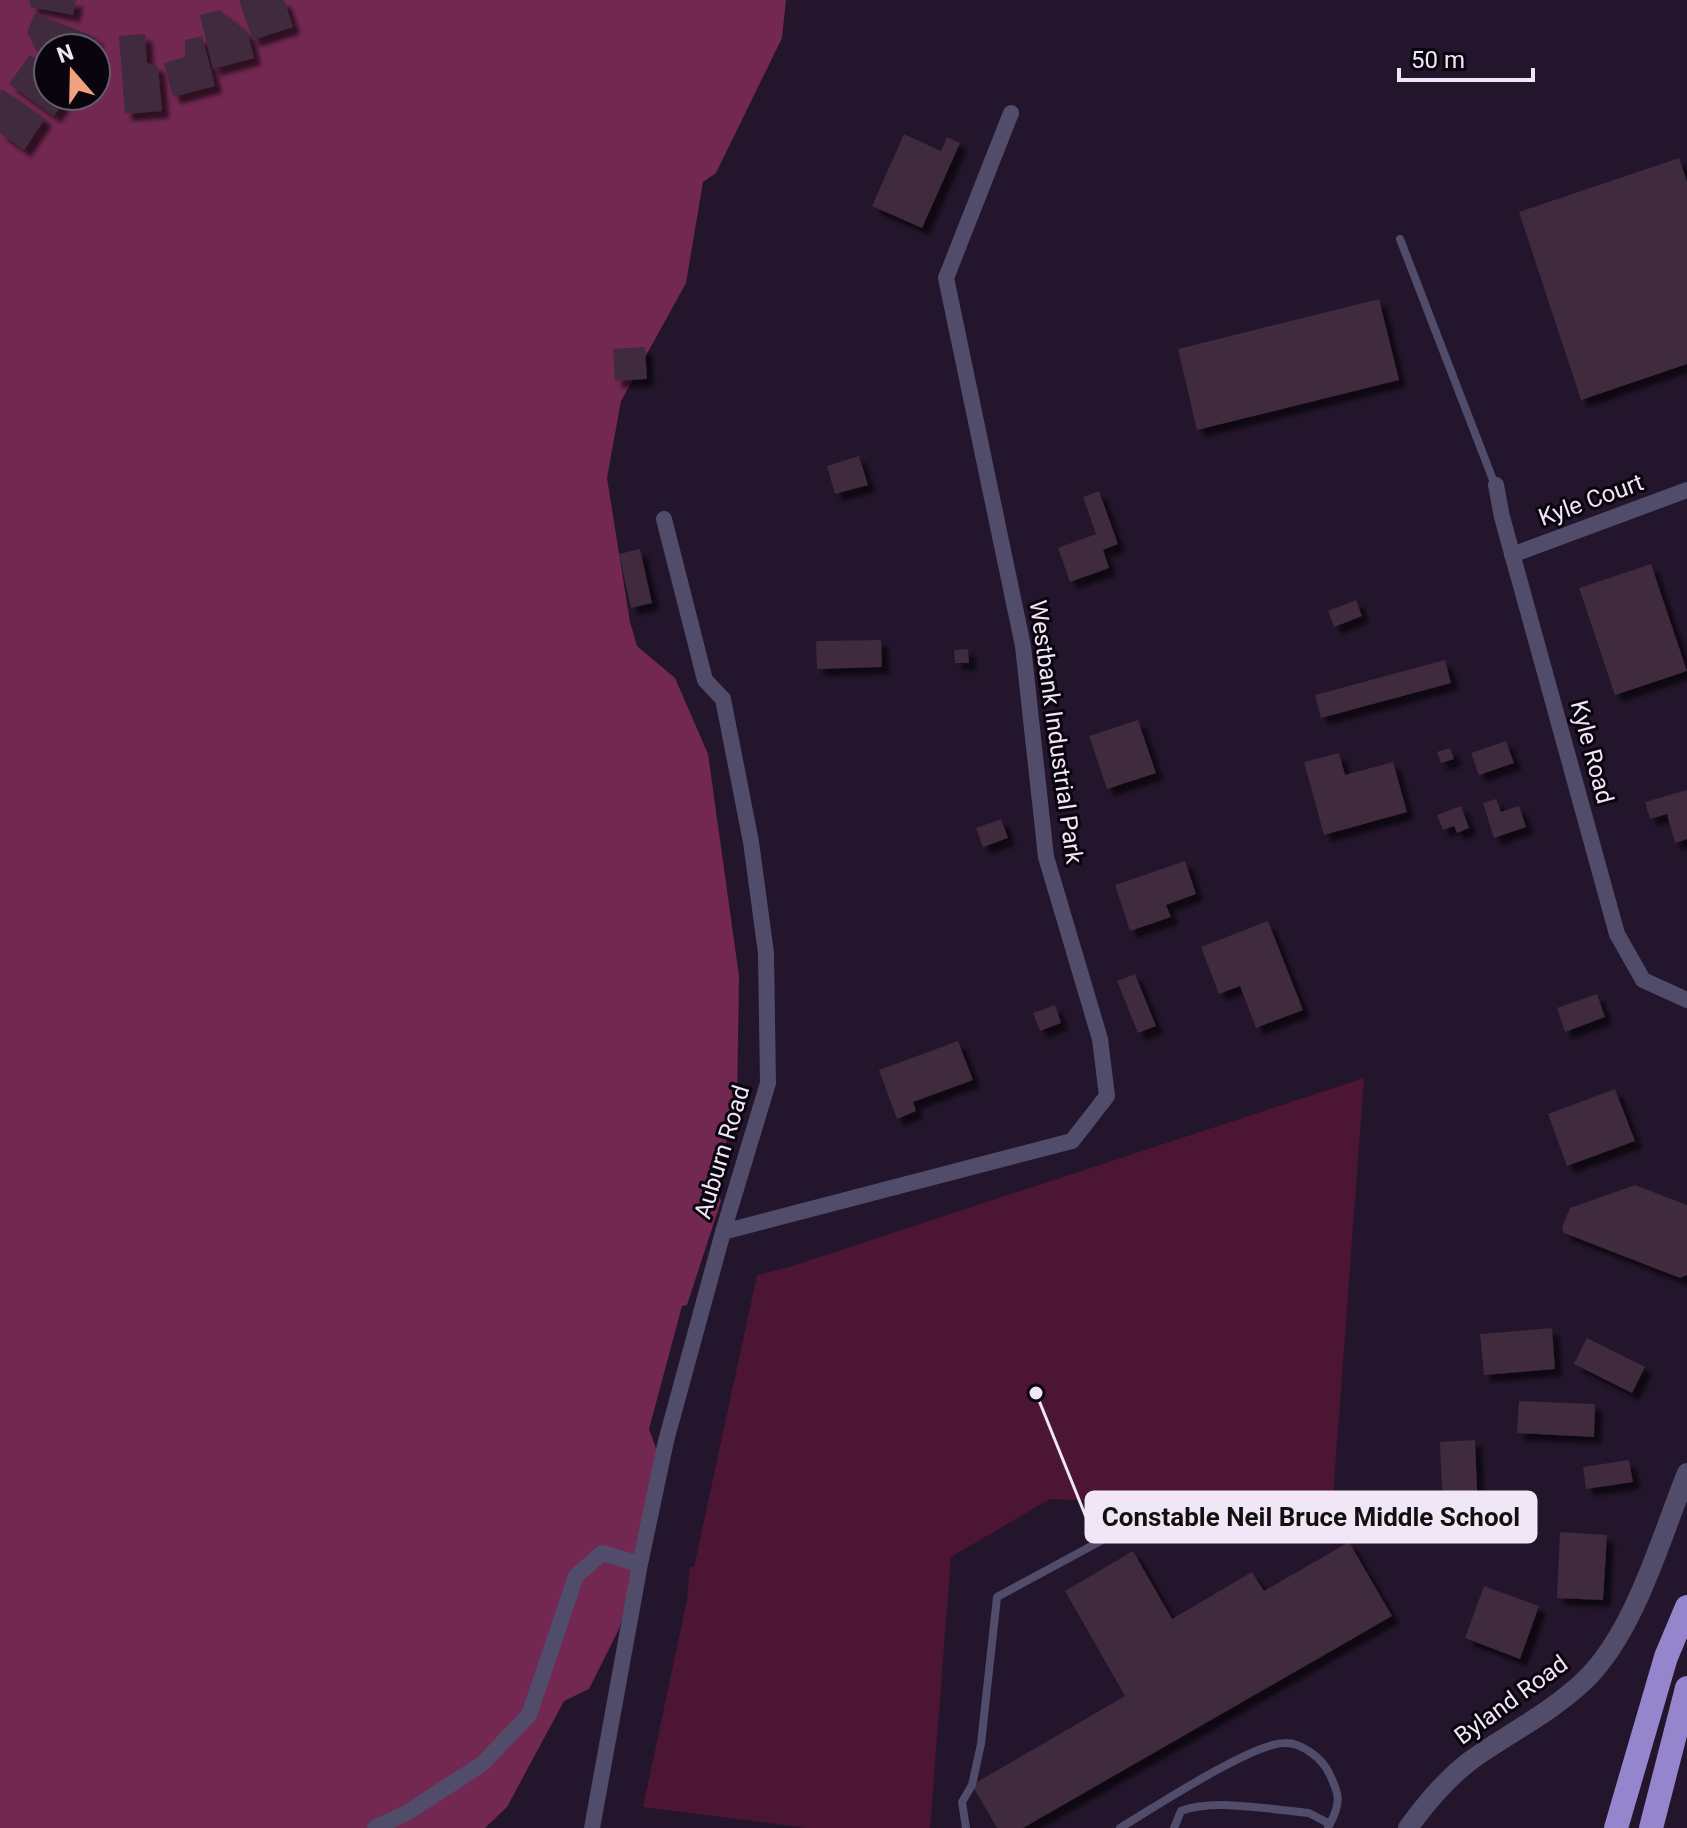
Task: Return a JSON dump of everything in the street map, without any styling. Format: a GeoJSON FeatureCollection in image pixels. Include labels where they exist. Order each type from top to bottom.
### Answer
{"type":"FeatureCollection","features":[{"type":"Feature","properties":{"kind":"highway"},"geometry":{"type":"LineString","coordinates":[[1616,1828],[1666,1657],[1687,1607]]}},
{"type":"Feature","properties":{"kind":"highway"},"geometry":{"type":"LineString","coordinates":[[1651,1828],[1687,1688]]}},
{"type":"Feature","properties":{"kind":"street","name":"Westbank Industrial Park"},"geometry":{"type":"LineString","coordinates":[[723,1232],[1072,1141],[1107,1096],[1100,1039],[1046,857],[1023,646],[946,278],[1011,113]]}},
{"type":"Feature","properties":{"kind":"street","name":"Kyle Road"},"geometry":{"type":"LineString","coordinates":[[1496,485],[1512,555],[1617,934],[1643,980],[1687,1000]]}},
{"type":"Feature","properties":{"kind":"street","name":"Kyle Court"},"geometry":{"type":"LineString","coordinates":[[1512,555],[1687,490]]}},
{"type":"Feature","properties":{"kind":"street","name":"Auburn Road"},"geometry":{"type":"LineString","coordinates":[[592,1828],[640,1564],[666,1441],[723,1232],[768,1083],[766,953],[751,842],[723,699],[705,680],[664,519]]}},
{"type":"Feature","properties":{"kind":"street","name":"Byland Road"},"geometry":{"type":"LineString","coordinates":[[1408,1828],[1433,1794],[1469,1762],[1565,1698],[1604,1659],[1629,1618],[1687,1473]]}},
{"type":"Feature","properties":{"kind":"street"},"geometry":{"type":"LineString","coordinates":[[375,1828],[408,1812],[482,1764],[529,1715],[576,1576],[602,1553],[640,1564]]}},
{"type":"Feature","properties":{"kind":"lane"},"geometry":{"type":"LineString","coordinates":[[1400,239],[1496,485]]}},
{"type":"Feature","properties":{"kind":"lane"},"geometry":{"type":"LineString","coordinates":[[966,1828],[962,1802],[972,1785],[981,1744],[997,1597],[1132,1524]]}},
{"type":"Feature","properties":{"kind":"lane"},"geometry":{"type":"LineString","coordinates":[[1120,1828],[1250,1753],[1285,1743],[1306,1749],[1325,1766],[1337,1789],[1339,1807],[1329,1826],[1309,1813],[1193,1806],[1181,1811],[1174,1828]]}},
{"type":"Feature","properties":{"kind":"shaded area"},"geometry":{"type":"Polygon","coordinates":[[[0,0],[786,0],[782,38],[716,173],[703,182],[686,283],[621,401],[607,478],[630,622],[637,646],[675,678],[708,754],[739,976],[737,1103],[716,1181],[721,1201],[687,1305],[682,1306],[649,1429],[660,1460],[646,1534],[619,1629],[589,1689],[564,1701],[507,1807],[485,1828],[0,1828],[0,0]]]}},
{"type":"Feature","properties":{"kind":"shaded area"},"geometry":{"type":"Polygon","coordinates":[[[1364,1078],[1332,1510],[1050,1499],[951,1557],[930,1828],[806,1828],[643,1807],[687,1600],[690,1567],[694,1567],[757,1275],[1364,1078]]]}},
{"type":"Feature","properties":{"kind":"building"},"geometry":{"type":"Polygon","coordinates":[[[29,0],[76,0],[73,15],[31,7],[29,0]]]}},
{"type":"Feature","properties":{"kind":"building"},"geometry":{"type":"Polygon","coordinates":[[[239,0],[284,0],[293,27],[253,40],[239,0]]]}},
{"type":"Feature","properties":{"kind":"building"},"geometry":{"type":"Polygon","coordinates":[[[220,10],[248,34],[254,58],[213,69],[200,15],[220,10]]]}},
{"type":"Feature","properties":{"kind":"building"},"geometry":{"type":"Polygon","coordinates":[[[35,13],[82,32],[32,32],[32,42],[27,32],[35,13]]]}},
{"type":"Feature","properties":{"kind":"building"},"geometry":{"type":"Polygon","coordinates":[[[145,34],[147,63],[158,66],[162,111],[125,114],[119,36],[145,34]]]}},
{"type":"Feature","properties":{"kind":"building"},"geometry":{"type":"Polygon","coordinates":[[[202,36],[215,86],[173,97],[164,63],[185,57],[185,40],[202,36]]]}},
{"type":"Feature","properties":{"kind":"building"},"geometry":{"type":"Polygon","coordinates":[[[30,55],[32,56],[32,100],[9,84],[30,55]]]}},
{"type":"Feature","properties":{"kind":"building"},"geometry":{"type":"Polygon","coordinates":[[[2,89],[45,119],[24,150],[0,133],[2,89]]]}},
{"type":"Feature","properties":{"kind":"building"},"geometry":{"type":"Polygon","coordinates":[[[904,134],[941,151],[947,137],[960,143],[922,228],[872,206],[904,134]]]}},
{"type":"Feature","properties":{"kind":"building"},"geometry":{"type":"Polygon","coordinates":[[[1679,158],[1687,182],[1687,364],[1581,400],[1519,212],[1679,158]]]}},
{"type":"Feature","properties":{"kind":"building"},"geometry":{"type":"Polygon","coordinates":[[[1379,299],[1399,380],[1197,430],[1178,349],[1379,299]]]}},
{"type":"Feature","properties":{"kind":"building"},"geometry":{"type":"Polygon","coordinates":[[[645,347],[647,379],[615,381],[613,349],[645,347]]]}},
{"type":"Feature","properties":{"kind":"building"},"geometry":{"type":"Polygon","coordinates":[[[859,456],[868,485],[835,494],[827,466],[859,456]]]}},
{"type":"Feature","properties":{"kind":"building"},"geometry":{"type":"Polygon","coordinates":[[[1099,491],[1118,544],[1103,550],[1109,568],[1070,582],[1058,548],[1096,534],[1083,497],[1099,491]]]}},
{"type":"Feature","properties":{"kind":"building"},"geometry":{"type":"Polygon","coordinates":[[[640,549],[652,603],[631,608],[619,554],[640,549]]]}},
{"type":"Feature","properties":{"kind":"building"},"geometry":{"type":"Polygon","coordinates":[[[1651,564],[1687,671],[1615,695],[1579,588],[1651,564]]]}},
{"type":"Feature","properties":{"kind":"building"},"geometry":{"type":"Polygon","coordinates":[[[1356,600],[1362,616],[1334,627],[1328,611],[1356,600]]]}},
{"type":"Feature","properties":{"kind":"building"},"geometry":{"type":"Polygon","coordinates":[[[881,640],[882,667],[817,669],[816,641],[881,640]]]}},
{"type":"Feature","properties":{"kind":"building"},"geometry":{"type":"Polygon","coordinates":[[[968,649],[969,663],[955,663],[954,650],[968,649]]]}},
{"type":"Feature","properties":{"kind":"building"},"geometry":{"type":"Polygon","coordinates":[[[1445,660],[1451,683],[1321,718],[1315,695],[1445,660]]]}},
{"type":"Feature","properties":{"kind":"building"},"geometry":{"type":"Polygon","coordinates":[[[1138,720],[1156,773],[1107,789],[1089,736],[1138,720]]]}},
{"type":"Feature","properties":{"kind":"building"},"geometry":{"type":"Polygon","coordinates":[[[1506,741],[1514,763],[1479,775],[1471,753],[1506,741]]]}},
{"type":"Feature","properties":{"kind":"building"},"geometry":{"type":"Polygon","coordinates":[[[1450,748],[1454,759],[1441,763],[1437,752],[1450,748]]]}},
{"type":"Feature","properties":{"kind":"building"},"geometry":{"type":"Polygon","coordinates":[[[1339,753],[1345,775],[1393,762],[1407,812],[1324,835],[1304,762],[1339,753]]]}},
{"type":"Feature","properties":{"kind":"building"},"geometry":{"type":"Polygon","coordinates":[[[1687,790],[1687,839],[1675,843],[1667,814],[1650,819],[1645,802],[1687,790]]]}},
{"type":"Feature","properties":{"kind":"building"},"geometry":{"type":"Polygon","coordinates":[[[1496,799],[1501,812],[1519,806],[1526,827],[1494,838],[1483,803],[1496,799]]]}},
{"type":"Feature","properties":{"kind":"building"},"geometry":{"type":"Polygon","coordinates":[[[1461,806],[1469,828],[1457,833],[1454,826],[1443,830],[1437,815],[1461,806]]]}},
{"type":"Feature","properties":{"kind":"building"},"geometry":{"type":"Polygon","coordinates":[[[1001,819],[1008,838],[983,847],[976,828],[1001,819]]]}},
{"type":"Feature","properties":{"kind":"building"},"geometry":{"type":"Polygon","coordinates":[[[1185,861],[1196,894],[1166,905],[1171,917],[1130,931],[1115,885],[1185,861]]]}},
{"type":"Feature","properties":{"kind":"building"},"geometry":{"type":"Polygon","coordinates":[[[1268,921],[1303,1010],[1256,1028],[1240,986],[1219,994],[1201,947],[1268,921]]]}},
{"type":"Feature","properties":{"kind":"building"},"geometry":{"type":"Polygon","coordinates":[[[1135,974],[1156,1026],[1138,1033],[1117,981],[1135,974]]]}},
{"type":"Feature","properties":{"kind":"building"},"geometry":{"type":"Polygon","coordinates":[[[1597,994],[1605,1017],[1565,1032],[1557,1008],[1597,994]]]}},
{"type":"Feature","properties":{"kind":"building"},"geometry":{"type":"Polygon","coordinates":[[[1055,1005],[1061,1023],[1040,1031],[1033,1013],[1055,1005]]]}},
{"type":"Feature","properties":{"kind":"building"},"geometry":{"type":"Polygon","coordinates":[[[958,1041],[973,1080],[913,1102],[916,1111],[897,1119],[879,1070],[958,1041]]]}},
{"type":"Feature","properties":{"kind":"building"},"geometry":{"type":"Polygon","coordinates":[[[1615,1089],[1635,1141],[1567,1166],[1548,1114],[1615,1089]]]}},
{"type":"Feature","properties":{"kind":"building"},"geometry":{"type":"Polygon","coordinates":[[[1635,1185],[1687,1205],[1687,1275],[1680,1278],[1564,1233],[1562,1227],[1570,1208],[1635,1185]]]}},
{"type":"Feature","properties":{"kind":"building"},"geometry":{"type":"Polygon","coordinates":[[[1552,1328],[1555,1369],[1484,1375],[1480,1334],[1552,1328]]]}},
{"type":"Feature","properties":{"kind":"building"},"geometry":{"type":"Polygon","coordinates":[[[1587,1338],[1645,1367],[1632,1393],[1574,1364],[1587,1338]]]}},
{"type":"Feature","properties":{"kind":"building"},"geometry":{"type":"Polygon","coordinates":[[[1519,1401],[1595,1404],[1594,1437],[1517,1433],[1519,1401]]]}},
{"type":"Feature","properties":{"kind":"building"},"geometry":{"type":"Polygon","coordinates":[[[1475,1440],[1478,1513],[1443,1515],[1440,1442],[1475,1440]]]}},
{"type":"Feature","properties":{"kind":"building"},"geometry":{"type":"Polygon","coordinates":[[[1629,1460],[1633,1482],[1586,1489],[1583,1467],[1629,1460]]]}},
{"type":"Feature","properties":{"kind":"building"},"geometry":{"type":"Polygon","coordinates":[[[1560,1532],[1607,1535],[1603,1600],[1557,1598],[1560,1532]]]}},
{"type":"Feature","properties":{"kind":"building"},"geometry":{"type":"Polygon","coordinates":[[[1349,1542],[1392,1616],[1023,1828],[997,1828],[972,1785],[1125,1696],[1065,1591],[1133,1551],[1172,1619],[1252,1572],[1264,1591],[1349,1542]]]}},
{"type":"Feature","properties":{"kind":"building"},"geometry":{"type":"Polygon","coordinates":[[[1484,1586],[1539,1606],[1520,1659],[1465,1638],[1484,1586]]]}},
{"type":"Feature","properties":{"kind":"place","name":"Constable Neil Bruce Middle School"},"geometry":{"type":"Point","coordinates":[1036,1393]}}]}
